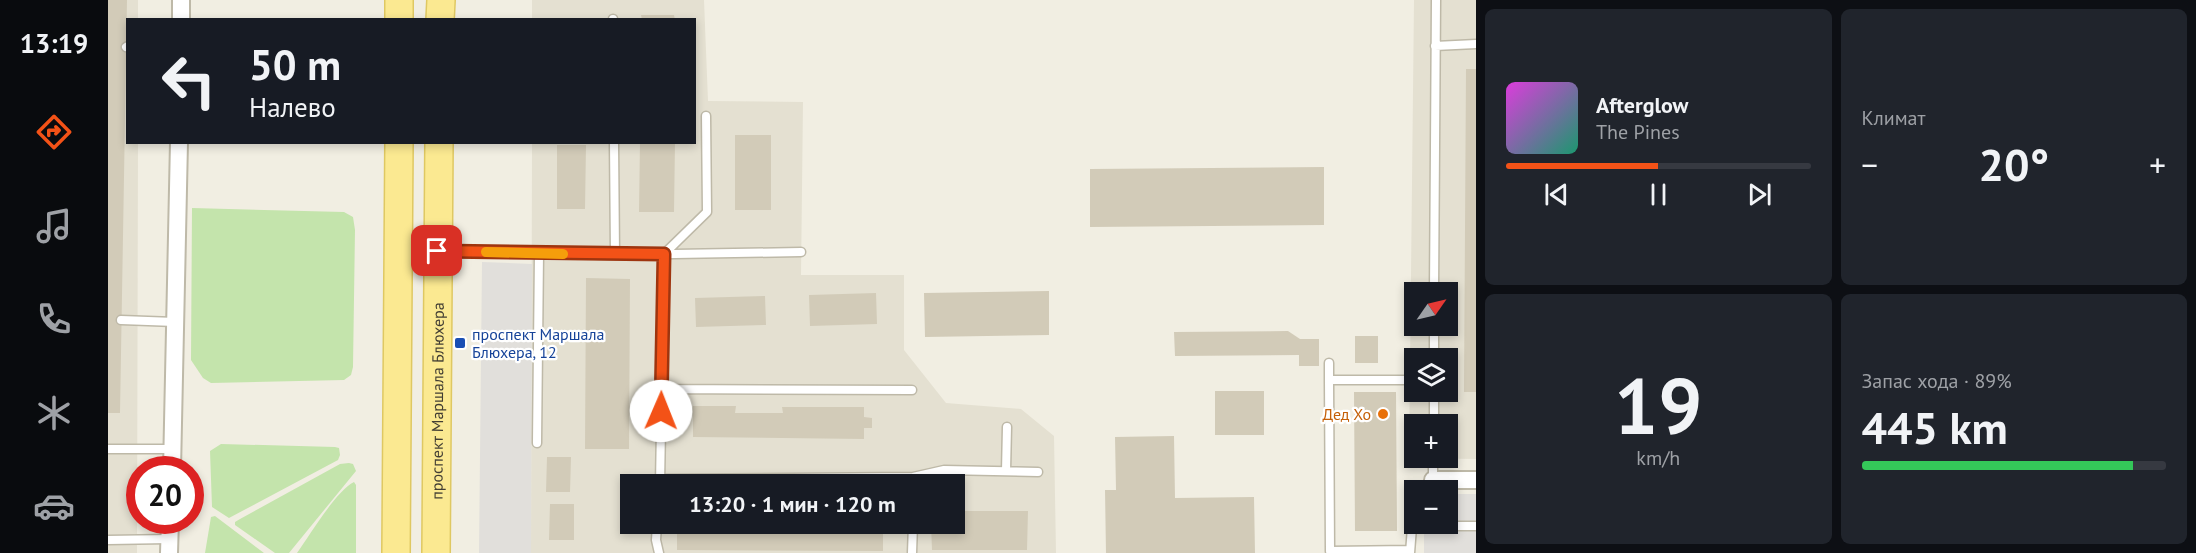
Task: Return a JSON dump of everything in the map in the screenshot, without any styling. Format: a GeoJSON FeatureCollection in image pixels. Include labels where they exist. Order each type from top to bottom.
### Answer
{"type":"FeatureCollection","features":[{"type":"Feature","properties":{"kind":"main road"},"geometry":{"type":"LineString","coordinates":[[399,0],[399,18]]}},
{"type":"Feature","properties":{"kind":"main road"},"geometry":{"type":"LineString","coordinates":[[440,18],[441,0]]}},
{"type":"Feature","properties":{"kind":"main road"},"geometry":{"type":"LineString","coordinates":[[396,553],[399,144]]}},
{"type":"Feature","properties":{"kind":"main road","name":"проспект Маршала Блюхера"},"geometry":{"type":"LineString","coordinates":[[436,553],[439,144]]}},
{"type":"Feature","properties":{"kind":"main road"},"geometry":{"type":"LineString","coordinates":[[397,488],[412,480],[424,479],[437,488]]}},
{"type":"Feature","properties":{"kind":"street"},"geometry":{"type":"LineString","coordinates":[[181,0],[181,18]]}},
{"type":"Feature","properties":{"kind":"street"},"geometry":{"type":"LineString","coordinates":[[172,456],[179,144]]}},
{"type":"Feature","properties":{"kind":"street"},"geometry":{"type":"LineString","coordinates":[[1458,482],[1476,480]]}},
{"type":"Feature","properties":{"kind":"lane"},"geometry":{"type":"LineString","coordinates":[[1434,282],[1436,0]]}},
{"type":"Feature","properties":{"kind":"lane"},"geometry":{"type":"LineString","coordinates":[[1435,46],[1476,44]]}},
{"type":"Feature","properties":{"kind":"lane"},"geometry":{"type":"LineString","coordinates":[[660,474],[664,254],[707,212],[706,116]]}},
{"type":"Feature","properties":{"kind":"lane"},"geometry":{"type":"LineString","coordinates":[[614,144],[615,255]]}},
{"type":"Feature","properties":{"kind":"lane"},"geometry":{"type":"LineString","coordinates":[[437,251],[615,255],[801,252]]}},
{"type":"Feature","properties":{"kind":"lane"},"geometry":{"type":"LineString","coordinates":[[537,442],[539,253]]}},
{"type":"Feature","properties":{"kind":"lane"},"geometry":{"type":"LineString","coordinates":[[121,320],[175,321]]}},
{"type":"Feature","properties":{"kind":"lane"},"geometry":{"type":"LineString","coordinates":[[1329,363],[1330,551],[1410,551],[1411,534]]}},
{"type":"Feature","properties":{"kind":"lane"},"geometry":{"type":"LineString","coordinates":[[1329,380],[1404,380]]}},
{"type":"Feature","properties":{"kind":"lane"},"geometry":{"type":"LineString","coordinates":[[662,389],[912,390]]}},
{"type":"Feature","properties":{"kind":"lane"},"geometry":{"type":"LineString","coordinates":[[1006,427],[1006,471]]}},
{"type":"Feature","properties":{"kind":"lane"},"geometry":{"type":"LineString","coordinates":[[108,449],[172,449]]}},
{"type":"Feature","properties":{"kind":"lane"},"geometry":{"type":"LineString","coordinates":[[933,474],[945,470],[1038,471]]}},
{"type":"Feature","properties":{"kind":"lane"},"geometry":{"type":"LineString","coordinates":[[1458,526],[1476,526]]}},
{"type":"Feature","properties":{"kind":"lane"},"geometry":{"type":"LineString","coordinates":[[656,534],[658,553]]}},
{"type":"Feature","properties":{"kind":"lane"},"geometry":{"type":"LineString","coordinates":[[912,553],[913,534]]}},
{"type":"Feature","properties":{"kind":"lane"},"geometry":{"type":"LineString","coordinates":[[108,540],[169,546]]}},
{"type":"Feature","properties":{"kind":"shaded area"},"geometry":{"type":"Polygon","coordinates":[[[108,0],[138,0],[138,18],[126,18],[126,144],[138,144],[137,456],[126,456],[126,534],[137,534],[137,553],[108,553],[108,0]]]}},
{"type":"Feature","properties":{"kind":"shaded area"},"geometry":{"type":"Polygon","coordinates":[[[532,0],[704,0],[708,101],[803,102],[801,275],[904,275],[904,350],[946,403],[1021,409],[1054,436],[1056,553],[531,553],[532,144],[696,144],[696,18],[532,18],[532,0]]]}},
{"type":"Feature","properties":{"kind":"shaded area"},"geometry":{"type":"Polygon","coordinates":[[[1414,0],[1476,0],[1476,459],[1458,459],[1458,414],[1409,414],[1410,402],[1458,402],[1458,348],[1410,348],[1410,336],[1458,336],[1458,282],[1411,282],[1414,0]]]}},
{"type":"Feature","properties":{"kind":"shaded area"},"geometry":{"type":"Polygon","coordinates":[[[482,262],[532,264],[531,553],[479,553],[482,262]]]}},
{"type":"Feature","properties":{"kind":"shaded area"},"geometry":{"type":"Polygon","coordinates":[[[1458,494],[1476,494],[1476,553],[1424,553],[1424,534],[1458,534],[1458,494]]]}},
{"type":"Feature","properties":{"kind":"green space"},"geometry":{"type":"Polygon","coordinates":[[[192,208],[344,212],[353,217],[355,230],[351,375],[344,380],[211,383],[203,378],[191,360],[192,208]]]}},
{"type":"Feature","properties":{"kind":"green space"},"geometry":{"type":"Polygon","coordinates":[[[221,444],[335,447],[339,448],[340,455],[338,460],[229,518],[212,507],[210,451],[221,444]]]}},
{"type":"Feature","properties":{"kind":"green space"},"geometry":{"type":"Polygon","coordinates":[[[340,464],[353,464],[356,471],[289,553],[275,553],[235,525],[235,522],[240,519],[340,464]]]}},
{"type":"Feature","properties":{"kind":"green space"},"geometry":{"type":"Polygon","coordinates":[[[354,482],[356,485],[356,553],[297,553],[339,494],[354,482]]]}},
{"type":"Feature","properties":{"kind":"green space"},"geometry":{"type":"Polygon","coordinates":[[[215,516],[264,553],[205,553],[211,517],[215,516]]]}},
{"type":"Feature","properties":{"kind":"building"},"geometry":{"type":"Polygon","coordinates":[[[108,0],[127,0],[120,413],[108,413],[108,0]]]}},
{"type":"Feature","properties":{"kind":"building"},"geometry":{"type":"Polygon","coordinates":[[[641,15],[674,15],[675,18],[642,18],[641,15]]]}},
{"type":"Feature","properties":{"kind":"building"},"geometry":{"type":"Polygon","coordinates":[[[1466,69],[1476,69],[1476,392],[1464,392],[1466,69]]]}},
{"type":"Feature","properties":{"kind":"building"},"geometry":{"type":"Polygon","coordinates":[[[735,135],[771,135],[771,210],[735,210],[735,135]]]}},
{"type":"Feature","properties":{"kind":"building"},"geometry":{"type":"Polygon","coordinates":[[[640,144],[675,144],[674,212],[639,212],[640,144]]]}},
{"type":"Feature","properties":{"kind":"building"},"geometry":{"type":"Polygon","coordinates":[[[557,145],[586,145],[585,209],[557,209],[557,145]]]}},
{"type":"Feature","properties":{"kind":"building"},"geometry":{"type":"Polygon","coordinates":[[[1324,167],[1324,225],[1090,227],[1090,169],[1324,167]]]}},
{"type":"Feature","properties":{"kind":"building"},"geometry":{"type":"Polygon","coordinates":[[[586,278],[630,279],[629,449],[585,449],[586,278]]]}},
{"type":"Feature","properties":{"kind":"building"},"geometry":{"type":"Polygon","coordinates":[[[1049,291],[1049,335],[925,337],[924,293],[1049,291]]]}},
{"type":"Feature","properties":{"kind":"building"},"geometry":{"type":"Polygon","coordinates":[[[876,293],[877,324],[810,326],[809,295],[876,293]]]}},
{"type":"Feature","properties":{"kind":"building"},"geometry":{"type":"Polygon","coordinates":[[[765,296],[766,325],[696,327],[695,298],[765,296]]]}},
{"type":"Feature","properties":{"kind":"building"},"geometry":{"type":"Polygon","coordinates":[[[1288,331],[1300,339],[1319,339],[1319,366],[1299,366],[1299,355],[1175,356],[1174,332],[1288,331]]]}},
{"type":"Feature","properties":{"kind":"building"},"geometry":{"type":"Polygon","coordinates":[[[1355,336],[1378,336],[1378,363],[1355,363],[1355,336]]]}},
{"type":"Feature","properties":{"kind":"building"},"geometry":{"type":"Polygon","coordinates":[[[1215,391],[1264,391],[1264,435],[1215,435],[1215,391]]]}},
{"type":"Feature","properties":{"kind":"building"},"geometry":{"type":"Polygon","coordinates":[[[1354,392],[1396,392],[1397,531],[1355,531],[1354,392]]]}},
{"type":"Feature","properties":{"kind":"building"},"geometry":{"type":"Polygon","coordinates":[[[693,406],[736,406],[735,413],[783,413],[782,407],[864,407],[864,417],[872,418],[872,428],[864,428],[864,439],[693,437],[693,406]]]}},
{"type":"Feature","properties":{"kind":"building"},"geometry":{"type":"Polygon","coordinates":[[[1174,436],[1175,498],[1254,497],[1255,553],[1106,553],[1105,490],[1116,490],[1115,437],[1174,436]]]}},
{"type":"Feature","properties":{"kind":"building"},"geometry":{"type":"Polygon","coordinates":[[[547,457],[571,457],[570,492],[546,492],[547,457]]]}},
{"type":"Feature","properties":{"kind":"building"},"geometry":{"type":"Polygon","coordinates":[[[550,504],[574,504],[574,540],[549,540],[550,504]]]}},
{"type":"Feature","properties":{"kind":"building"},"geometry":{"type":"Polygon","coordinates":[[[965,511],[1028,511],[1027,550],[932,550],[931,534],[965,534],[965,511]]]}},
{"type":"Feature","properties":{"kind":"building"},"geometry":{"type":"Polygon","coordinates":[[[677,534],[883,534],[883,551],[677,550],[677,534]]]}},
{"type":"Feature","properties":{"kind":"slow traffic"},"geometry":{"type":"LineString","coordinates":[[486,252],[563,254]]}},
{"type":"Feature","properties":{"kind":"place","name":"проспект Маршала Блюхера, 12"},"geometry":{"type":"Point","coordinates":[460,343]}},
{"type":"Feature","properties":{"kind":"place","name":"Дед Хо"},"geometry":{"type":"Point","coordinates":[1383,414]}},
{"type":"Feature","properties":{"kind":"route"},"geometry":{"type":"LineString","coordinates":[[437,251],[664,254],[661,411]]}}]}
